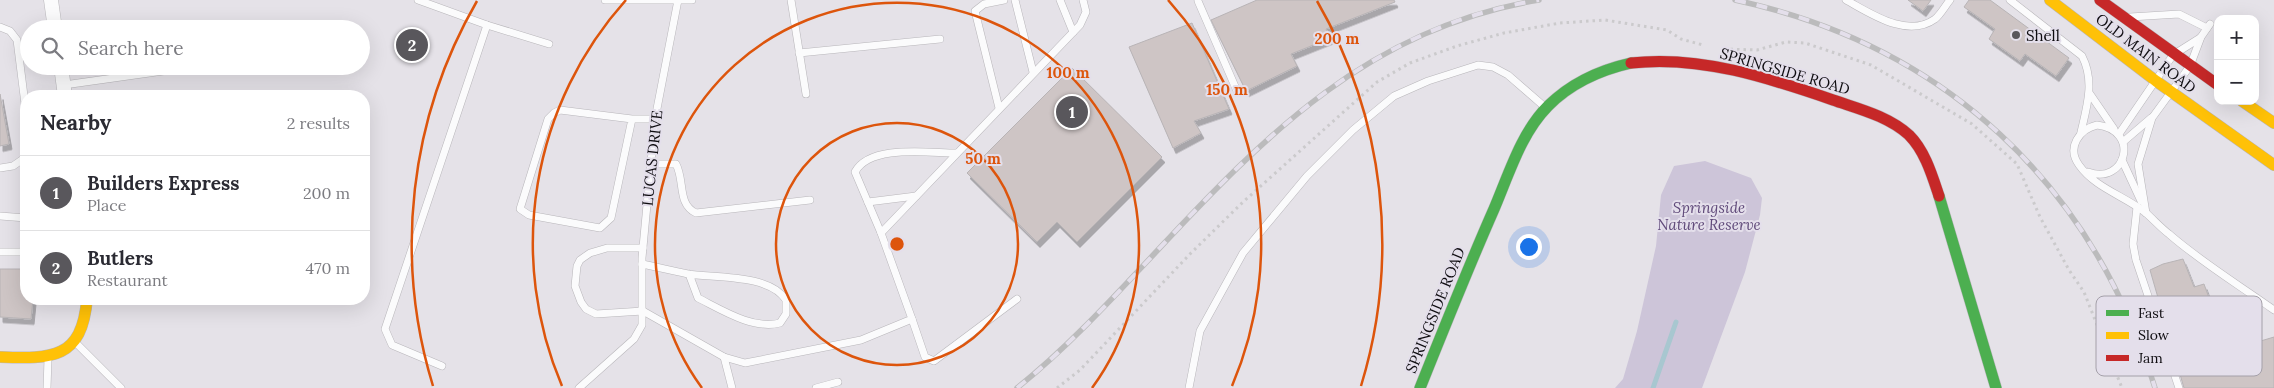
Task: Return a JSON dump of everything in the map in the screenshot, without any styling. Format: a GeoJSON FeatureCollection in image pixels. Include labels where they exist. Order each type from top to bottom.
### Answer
{"type":"FeatureCollection","features":[{"type":"Feature","properties":{"kind":"street"},"geometry":{"type":"LineString","coordinates":[[51,0],[54,20]]}},
{"type":"Feature","properties":{"kind":"street","name":"OLD MAIN ROAD"},"geometry":{"type":"LineString","coordinates":[[2050,0],[2156,82],[2218,123],[2274,165]]}},
{"type":"Feature","properties":{"kind":"street","name":"OLD MAIN ROAD"},"geometry":{"type":"LineString","coordinates":[[2100,0],[2173,55],[2214,82]]}},
{"type":"Feature","properties":{"kind":"street","name":"SPRINGSIDE ROAD"},"geometry":{"type":"LineString","coordinates":[[1420,388],[1508,175],[1526,139],[1546,108],[1582,79],[1618,66],[1663,61],[1708,65],[1764,78],[1889,121],[1915,141],[1930,170],[1996,388]]}},
{"type":"Feature","properties":{"kind":"street"},"geometry":{"type":"LineString","coordinates":[[62,75],[64,90]]}},
{"type":"Feature","properties":{"kind":"street"},"geometry":{"type":"LineString","coordinates":[[2248,105],[2274,123]]}},
{"type":"Feature","properties":{"kind":"street"},"geometry":{"type":"LineString","coordinates":[[0,357],[48,358],[68,347],[74,341],[86,318],[87,305]]}},
{"type":"Feature","properties":{"kind":"lane"},"geometry":{"type":"LineString","coordinates":[[418,0],[487,25],[549,44]]}},
{"type":"Feature","properties":{"kind":"lane"},"geometry":{"type":"LineString","coordinates":[[605,0],[692,0]]}},
{"type":"Feature","properties":{"kind":"lane","name":"LUCAS DRIVE"},"geometry":{"type":"LineString","coordinates":[[643,314],[642,264],[655,119],[678,0]]}},
{"type":"Feature","properties":{"kind":"lane"},"geometry":{"type":"LineString","coordinates":[[791,0],[806,94]]}},
{"type":"Feature","properties":{"kind":"lane"},"geometry":{"type":"LineString","coordinates":[[998,108],[975,11],[984,4],[1004,0]]}},
{"type":"Feature","properties":{"kind":"lane"},"geometry":{"type":"LineString","coordinates":[[1015,0],[1033,72]]}},
{"type":"Feature","properties":{"kind":"lane"},"geometry":{"type":"LineString","coordinates":[[1060,0],[1073,32]]}},
{"type":"Feature","properties":{"kind":"lane"},"geometry":{"type":"LineString","coordinates":[[881,233],[998,108],[1080,25],[1086,12],[1083,0]]}},
{"type":"Feature","properties":{"kind":"lane"},"geometry":{"type":"LineString","coordinates":[[1846,0],[1880,18],[1899,24],[1915,25],[1934,19],[1950,0]]}},
{"type":"Feature","properties":{"kind":"lane"},"geometry":{"type":"LineString","coordinates":[[2010,0],[2082,56],[2088,66],[2090,94],[2081,132],[2075,142],[2074,154],[2079,165],[2102,186],[2146,213],[2169,235],[2254,296]]}},
{"type":"Feature","properties":{"kind":"lane"},"geometry":{"type":"LineString","coordinates":[[1198,1],[1237,91]]}},
{"type":"Feature","properties":{"kind":"lane"},"geometry":{"type":"LineString","coordinates":[[2122,18],[2179,14],[2208,26],[2201,37],[2190,66],[2152,118],[2123,142]]}},
{"type":"Feature","properties":{"kind":"lane"},"geometry":{"type":"LineString","coordinates":[[442,366],[392,345],[385,329],[471,66],[487,25]]}},
{"type":"Feature","properties":{"kind":"lane"},"geometry":{"type":"LineString","coordinates":[[0,27],[10,31],[17,40],[20,64]]}},
{"type":"Feature","properties":{"kind":"lane"},"geometry":{"type":"LineString","coordinates":[[2117,132],[2156,82],[2173,55],[2201,37]]}},
{"type":"Feature","properties":{"kind":"lane"},"geometry":{"type":"LineString","coordinates":[[799,53],[940,39]]}},
{"type":"Feature","properties":{"kind":"lane"},"geometry":{"type":"LineString","coordinates":[[1189,388],[1200,331],[1243,253],[1307,176],[1353,130],[1394,96],[1428,81],[1478,65],[1493,67],[1508,75],[1546,108]]}},
{"type":"Feature","properties":{"kind":"lane"},"geometry":{"type":"LineString","coordinates":[[21,75],[23,90]]}},
{"type":"Feature","properties":{"kind":"lane"},"geometry":{"type":"LineString","coordinates":[[64,90],[148,75]]}},
{"type":"Feature","properties":{"kind":"lane"},"geometry":{"type":"LineString","coordinates":[[2088,172],[2094,175],[2107,174],[2118,166],[2124,152],[2123,142],[2090,94]]}},
{"type":"Feature","properties":{"kind":"lane"},"geometry":{"type":"LineString","coordinates":[[632,119],[611,218],[606,224],[600,228],[529,215],[520,208],[548,119],[554,113],[560,110],[632,119],[655,119]]}},
{"type":"Feature","properties":{"kind":"lane"},"geometry":{"type":"LineString","coordinates":[[2146,213],[2138,164],[2152,118]]}},
{"type":"Feature","properties":{"kind":"lane"},"geometry":{"type":"LineString","coordinates":[[2081,132],[2098,125],[2117,132]]}},
{"type":"Feature","properties":{"kind":"lane"},"geometry":{"type":"LineString","coordinates":[[956,153],[884,153],[868,158],[859,164],[855,172],[881,233],[925,357],[934,361],[1018,299]]}},
{"type":"Feature","properties":{"kind":"lane"},"geometry":{"type":"LineString","coordinates":[[2122,160],[2146,213]]}},
{"type":"Feature","properties":{"kind":"lane"},"geometry":{"type":"LineString","coordinates":[[0,168],[13,166],[20,161]]}},
{"type":"Feature","properties":{"kind":"lane"},"geometry":{"type":"LineString","coordinates":[[651,164],[676,164],[680,172],[684,204],[696,214],[810,200]]}},
{"type":"Feature","properties":{"kind":"lane"},"geometry":{"type":"LineString","coordinates":[[868,202],[916,196]]}},
{"type":"Feature","properties":{"kind":"lane"},"geometry":{"type":"LineString","coordinates":[[2137,208],[2133,244],[2136,260],[2148,296]]}},
{"type":"Feature","properties":{"kind":"lane"},"geometry":{"type":"LineString","coordinates":[[0,216],[20,218]]}},
{"type":"Feature","properties":{"kind":"lane"},"geometry":{"type":"LineString","coordinates":[[643,248],[607,248],[584,256],[577,266],[575,286],[581,302],[593,314],[643,314],[724,357],[745,363],[861,340],[912,319]]}},
{"type":"Feature","properties":{"kind":"lane"},"geometry":{"type":"LineString","coordinates":[[0,252],[20,252]]}},
{"type":"Feature","properties":{"kind":"lane"},"geometry":{"type":"LineString","coordinates":[[642,264],[689,274],[739,279],[776,288],[786,300],[786,314],[780,323],[772,325],[752,322],[698,298],[689,274]]}},
{"type":"Feature","properties":{"kind":"lane"},"geometry":{"type":"LineString","coordinates":[[2262,301],[2274,310]]}},
{"type":"Feature","properties":{"kind":"lane"},"geometry":{"type":"LineString","coordinates":[[579,388],[634,338],[642,325],[643,314]]}},
{"type":"Feature","properties":{"kind":"lane"},"geometry":{"type":"LineString","coordinates":[[74,341],[121,388]]}},
{"type":"Feature","properties":{"kind":"lane"},"geometry":{"type":"LineString","coordinates":[[724,357],[732,388]]}},
{"type":"Feature","properties":{"kind":"lane"},"geometry":{"type":"LineString","coordinates":[[47,388],[48,358]]}},
{"type":"Feature","properties":{"kind":"lane"},"geometry":{"type":"LineString","coordinates":[[2175,376],[2179,388]]}},
{"type":"Feature","properties":{"kind":"lane"},"geometry":{"type":"LineString","coordinates":[[816,388],[838,382]]}},
{"type":"Feature","properties":{"kind":"path"},"geometry":{"type":"LineString","coordinates":[[1057,388],[1080,370],[1190,254],[1250,196],[1377,82],[1410,63],[1458,46],[1504,33],[1560,23],[1605,20],[1667,30],[1681,39],[1705,46]]}},
{"type":"Feature","properties":{"kind":"path"},"geometry":{"type":"LineString","coordinates":[[1722,49],[1757,50],[1786,42],[1804,42],[1871,65],[1972,124],[2017,164],[2040,217],[2084,292],[2096,322]]}},
{"type":"Feature","properties":{"kind":"path"},"geometry":{"type":"LineString","coordinates":[[2117,376],[2122,388]]}},
{"type":"Feature","properties":{"kind":"green space","name":"Springside Nature Reserve"},"geometry":{"type":"Polygon","coordinates":[[[1705,161],[1751,178],[1762,198],[1760,215],[1745,272],[1702,388],[1615,388],[1623,379],[1637,331],[1656,246],[1661,195],[1674,166],[1705,161]]]}},
{"type":"Feature","properties":{"kind":"building"},"geometry":{"type":"Polygon","coordinates":[[[1257,0],[1394,0],[1395,2],[1326,29],[1331,38],[1291,54],[1297,66],[1246,91],[1211,20],[1257,0]]]}},
{"type":"Feature","properties":{"kind":"building"},"geometry":{"type":"Polygon","coordinates":[[[1908,0],[1931,0],[1923,11],[1908,0]]]}},
{"type":"Feature","properties":{"kind":"building"},"geometry":{"type":"Polygon","coordinates":[[[1969,0],[1990,0],[2069,58],[2056,76],[2025,54],[2020,61],[1989,39],[1995,29],[1964,7],[1969,0]]]}},
{"type":"Feature","properties":{"kind":"building"},"geometry":{"type":"Polygon","coordinates":[[[1192,23],[1229,109],[1194,121],[1201,133],[1173,148],[1129,47],[1192,23]]]}},
{"type":"Feature","properties":{"kind":"building"},"geometry":{"type":"Polygon","coordinates":[[[1072,68],[1162,157],[1077,242],[1057,222],[1037,242],[967,173],[1072,68]]]}},
{"type":"Feature","properties":{"kind":"building"},"geometry":{"type":"Polygon","coordinates":[[[0,94],[9,144],[0,146],[0,94]]]}},
{"type":"Feature","properties":{"kind":"building"},"geometry":{"type":"Polygon","coordinates":[[[2183,259],[2194,287],[2204,284],[2208,296],[2157,296],[2150,270],[2163,264],[2183,259]]]}},
{"type":"Feature","properties":{"kind":"building"},"geometry":{"type":"Polygon","coordinates":[[[0,269],[20,269],[20,305],[32,305],[31,319],[0,317],[0,269]]]}},
{"type":"Feature","properties":{"kind":"building"},"geometry":{"type":"Polygon","coordinates":[[[2274,337],[2274,388],[2184,388],[2181,376],[2262,376],[2262,341],[2274,337]]]}},
{"type":"Feature","properties":{"kind":"waterway"},"geometry":{"type":"LineString","coordinates":[[1653,388],[1676,322]]}},
{"type":"Feature","properties":{"kind":"railway"},"geometry":{"type":"LineString","coordinates":[[1017,388],[1088,323],[1238,167],[1325,92],[1372,61],[1423,35],[1479,14],[1539,0]]}},
{"type":"Feature","properties":{"kind":"railway"},"geometry":{"type":"LineString","coordinates":[[1735,0],[1810,21],[1880,51],[1943,88],[2000,134],[2050,187],[2092,247],[2118,296]]}},
{"type":"Feature","properties":{"kind":"railway"},"geometry":{"type":"LineString","coordinates":[[2150,376],[2155,388]]}},
{"type":"Feature","properties":{"kind":"traffic: fast"},"geometry":{"type":"LineString","coordinates":[[1420,388],[1511,168],[1530,129],[1548,106],[1576,84],[1608,69],[1631,63]]}},
{"type":"Feature","properties":{"kind":"traffic: fast"},"geometry":{"type":"LineString","coordinates":[[1939,196],[1996,388]]}},
{"type":"Feature","properties":{"kind":"traffic: slow"},"geometry":{"type":"LineString","coordinates":[[2050,0],[2156,81],[2274,165]]}},
{"type":"Feature","properties":{"kind":"traffic: slow"},"geometry":{"type":"LineString","coordinates":[[2248,105],[2274,123]]}},
{"type":"Feature","properties":{"kind":"traffic: slow"},"geometry":{"type":"LineString","coordinates":[[0,357],[35,357],[61,351],[71,344],[79,334],[86,305]]}},
{"type":"Feature","properties":{"kind":"traffic: jam"},"geometry":{"type":"LineString","coordinates":[[2100,0],[2214,82]]}},
{"type":"Feature","properties":{"kind":"traffic: jam"},"geometry":{"type":"LineString","coordinates":[[1631,63],[1683,62],[1734,70],[1784,84],[1873,114],[1901,128],[1915,141],[1934,180],[1939,196]]}},
{"type":"Feature","properties":{"kind":"place","name":"Shell"},"geometry":{"type":"Point","coordinates":[2016,35]}},
{"type":"Feature","properties":{"kind":"place","name":"Butlers"},"geometry":{"type":"Point","coordinates":[412,45]}},
{"type":"Feature","properties":{"kind":"place","name":"Builders Express"},"geometry":{"type":"Point","coordinates":[1072,112]}}]}
